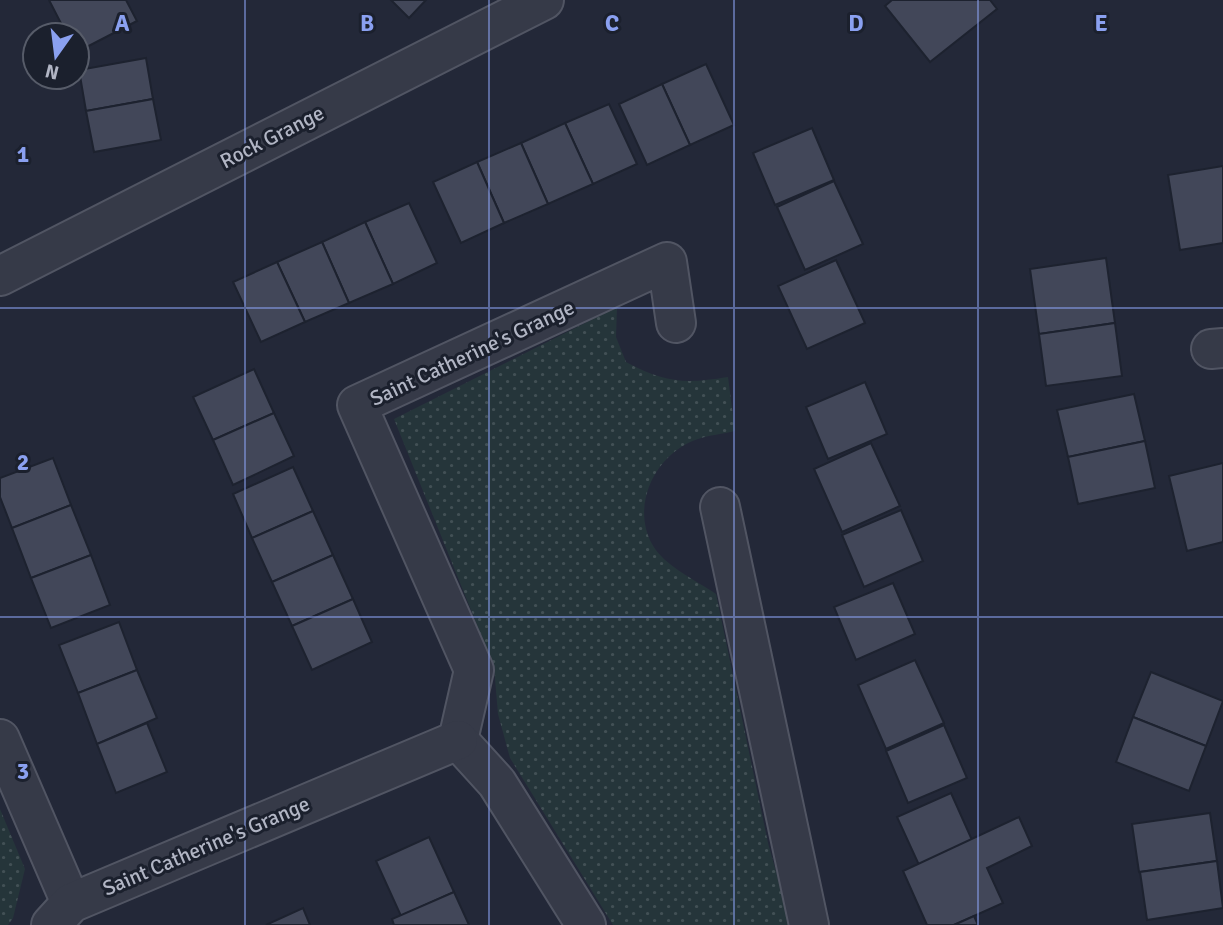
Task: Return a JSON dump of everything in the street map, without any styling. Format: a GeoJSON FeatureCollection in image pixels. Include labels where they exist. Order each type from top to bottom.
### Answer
{"type":"FeatureCollection","features":[{"type":"Feature","properties":{"kind":"street","name":"Rock Grange"},"geometry":{"type":"LineString","coordinates":[[0,276],[544,0]]}},
{"type":"Feature","properties":{"kind":"street","name":"Saint Catherine's Grange"},"geometry":{"type":"LineString","coordinates":[[0,739],[61,914],[458,740],[474,670],[357,405],[667,262],[676,323]]}},
{"type":"Feature","properties":{"kind":"street"},"geometry":{"type":"LineString","coordinates":[[720,507],[809,925]]}},
{"type":"Feature","properties":{"kind":"street"},"geometry":{"type":"LineString","coordinates":[[458,740],[497,783],[586,925]]}},
{"type":"Feature","properties":{"kind":"shaded area"},"geometry":{"type":"Polygon","coordinates":[[[617,307],[616,337],[626,362],[652,374],[676,380],[699,381],[728,377],[735,431],[698,439],[670,455],[651,481],[644,513],[646,529],[657,552],[681,572],[716,594],[768,843],[791,925],[613,925],[510,758],[498,714],[494,667],[394,419],[617,307]]]}},
{"type":"Feature","properties":{"kind":"shaded area"},"geometry":{"type":"Polygon","coordinates":[[[0,809],[25,869],[13,918],[8,925],[0,925],[0,809]]]}},
{"type":"Feature","properties":{"kind":"building"},"geometry":{"type":"Polygon","coordinates":[[[49,0],[126,0],[137,21],[91,45],[91,21],[60,21],[49,0]]]}},
{"type":"Feature","properties":{"kind":"building"},"geometry":{"type":"Polygon","coordinates":[[[391,0],[426,0],[409,18],[391,0]]]}},
{"type":"Feature","properties":{"kind":"building"},"geometry":{"type":"Polygon","coordinates":[[[892,0],[990,0],[997,9],[930,62],[885,6],[892,0]]]}},
{"type":"Feature","properties":{"kind":"building"},"geometry":{"type":"Polygon","coordinates":[[[146,58],[153,99],[86,111],[83,91],[91,91],[91,68],[146,58]]]}},
{"type":"Feature","properties":{"kind":"building"},"geometry":{"type":"Polygon","coordinates":[[[706,64],[734,125],[690,145],[662,84],[706,64]]]}},
{"type":"Feature","properties":{"kind":"building"},"geometry":{"type":"Polygon","coordinates":[[[662,84],[690,145],[647,165],[619,104],[662,84]]]}},
{"type":"Feature","properties":{"kind":"building"},"geometry":{"type":"Polygon","coordinates":[[[153,99],[161,140],[94,152],[86,111],[153,99]]]}},
{"type":"Feature","properties":{"kind":"building"},"geometry":{"type":"Polygon","coordinates":[[[609,104],[637,164],[593,184],[565,123],[609,104]]]}},
{"type":"Feature","properties":{"kind":"building"},"geometry":{"type":"Polygon","coordinates":[[[565,123],[593,184],[548,204],[521,143],[565,123]]]}},
{"type":"Feature","properties":{"kind":"building"},"geometry":{"type":"Polygon","coordinates":[[[812,128],[834,180],[775,205],[753,153],[812,128]]]}},
{"type":"Feature","properties":{"kind":"building"},"geometry":{"type":"Polygon","coordinates":[[[521,143],[548,204],[504,223],[477,162],[521,143]]]}},
{"type":"Feature","properties":{"kind":"building"},"geometry":{"type":"Polygon","coordinates":[[[477,162],[504,223],[461,243],[433,182],[477,162]]]}},
{"type":"Feature","properties":{"kind":"building"},"geometry":{"type":"Polygon","coordinates":[[[1223,166],[1223,243],[1180,250],[1168,175],[1223,166]]]}},
{"type":"Feature","properties":{"kind":"building"},"geometry":{"type":"Polygon","coordinates":[[[834,181],[863,244],[805,270],[777,207],[834,181]]]}},
{"type":"Feature","properties":{"kind":"building"},"geometry":{"type":"Polygon","coordinates":[[[409,203],[437,263],[393,284],[365,222],[409,203]]]}},
{"type":"Feature","properties":{"kind":"building"},"geometry":{"type":"Polygon","coordinates":[[[365,222],[393,284],[349,303],[322,242],[365,222]]]}},
{"type":"Feature","properties":{"kind":"building"},"geometry":{"type":"Polygon","coordinates":[[[322,242],[349,303],[305,322],[277,262],[322,242]]]}},
{"type":"Feature","properties":{"kind":"building"},"geometry":{"type":"Polygon","coordinates":[[[1106,258],[1115,323],[1039,334],[1030,269],[1106,258]]]}},
{"type":"Feature","properties":{"kind":"building"},"geometry":{"type":"Polygon","coordinates":[[[836,260],[865,323],[807,349],[778,286],[836,260]]]}},
{"type":"Feature","properties":{"kind":"building"},"geometry":{"type":"Polygon","coordinates":[[[277,262],[305,322],[261,342],[233,282],[277,262]]]}},
{"type":"Feature","properties":{"kind":"building"},"geometry":{"type":"Polygon","coordinates":[[[1115,323],[1122,376],[1046,386],[1039,334],[1115,323]]]}},
{"type":"Feature","properties":{"kind":"building"},"geometry":{"type":"Polygon","coordinates":[[[254,369],[274,413],[213,440],[193,397],[254,369]]]}},
{"type":"Feature","properties":{"kind":"building"},"geometry":{"type":"Polygon","coordinates":[[[865,382],[887,434],[828,459],[806,407],[865,382]]]}},
{"type":"Feature","properties":{"kind":"building"},"geometry":{"type":"Polygon","coordinates":[[[1134,394],[1145,441],[1068,457],[1057,410],[1134,394]]]}},
{"type":"Feature","properties":{"kind":"building"},"geometry":{"type":"Polygon","coordinates":[[[274,413],[294,456],[233,485],[213,440],[274,413]]]}},
{"type":"Feature","properties":{"kind":"building"},"geometry":{"type":"Polygon","coordinates":[[[1145,441],[1155,488],[1078,504],[1068,457],[1145,441]]]}},
{"type":"Feature","properties":{"kind":"building"},"geometry":{"type":"Polygon","coordinates":[[[871,443],[900,506],[842,532],[814,469],[871,443]]]}},
{"type":"Feature","properties":{"kind":"building"},"geometry":{"type":"Polygon","coordinates":[[[53,458],[71,505],[12,528],[0,497],[0,478],[53,458]]]}},
{"type":"Feature","properties":{"kind":"building"},"geometry":{"type":"Polygon","coordinates":[[[1223,463],[1223,542],[1187,551],[1169,476],[1223,463]]]}},
{"type":"Feature","properties":{"kind":"building"},"geometry":{"type":"Polygon","coordinates":[[[293,467],[313,511],[252,538],[233,494],[293,467]]]}},
{"type":"Feature","properties":{"kind":"building"},"geometry":{"type":"Polygon","coordinates":[[[71,505],[91,555],[31,578],[12,528],[71,505]]]}},
{"type":"Feature","properties":{"kind":"building"},"geometry":{"type":"Polygon","coordinates":[[[901,510],[923,561],[864,587],[842,535],[901,510]]]}},
{"type":"Feature","properties":{"kind":"building"},"geometry":{"type":"Polygon","coordinates":[[[313,511],[333,555],[272,582],[252,538],[313,511]]]}},
{"type":"Feature","properties":{"kind":"building"},"geometry":{"type":"Polygon","coordinates":[[[91,555],[110,605],[51,628],[31,578],[91,555]]]}},
{"type":"Feature","properties":{"kind":"building"},"geometry":{"type":"Polygon","coordinates":[[[333,555],[353,599],[292,626],[272,582],[333,555]]]}},
{"type":"Feature","properties":{"kind":"building"},"geometry":{"type":"Polygon","coordinates":[[[893,583],[915,634],[856,660],[834,607],[893,583]]]}},
{"type":"Feature","properties":{"kind":"building"},"geometry":{"type":"Polygon","coordinates":[[[353,599],[372,642],[312,670],[292,626],[353,599]]]}},
{"type":"Feature","properties":{"kind":"building"},"geometry":{"type":"Polygon","coordinates":[[[119,622],[137,670],[78,693],[59,645],[119,622]]]}},
{"type":"Feature","properties":{"kind":"building"},"geometry":{"type":"Polygon","coordinates":[[[915,660],[944,723],[886,749],[858,685],[915,660]]]}},
{"type":"Feature","properties":{"kind":"building"},"geometry":{"type":"Polygon","coordinates":[[[137,670],[157,718],[97,744],[78,693],[137,670]]]}},
{"type":"Feature","properties":{"kind":"building"},"geometry":{"type":"Polygon","coordinates":[[[1151,672],[1223,701],[1206,746],[1133,717],[1151,672]]]}},
{"type":"Feature","properties":{"kind":"building"},"geometry":{"type":"Polygon","coordinates":[[[1133,717],[1206,746],[1189,791],[1116,762],[1133,717]]]}},
{"type":"Feature","properties":{"kind":"building"},"geometry":{"type":"Polygon","coordinates":[[[147,723],[167,772],[116,793],[97,744],[147,723]]]}},
{"type":"Feature","properties":{"kind":"building"},"geometry":{"type":"Polygon","coordinates":[[[944,725],[967,778],[908,803],[886,751],[944,725]]]}},
{"type":"Feature","properties":{"kind":"building"},"geometry":{"type":"Polygon","coordinates":[[[951,793],[972,840],[919,865],[897,817],[951,793]]]}},
{"type":"Feature","properties":{"kind":"building"},"geometry":{"type":"Polygon","coordinates":[[[1210,813],[1217,861],[1139,872],[1132,824],[1210,813]]]}},
{"type":"Feature","properties":{"kind":"building"},"geometry":{"type":"Polygon","coordinates":[[[1019,817],[1032,846],[987,868],[1003,903],[954,925],[927,925],[903,871],[1019,817]]]}},
{"type":"Feature","properties":{"kind":"building"},"geometry":{"type":"Polygon","coordinates":[[[429,837],[454,892],[401,916],[376,861],[429,837]]]}},
{"type":"Feature","properties":{"kind":"building"},"geometry":{"type":"Polygon","coordinates":[[[1217,861],[1223,908],[1147,920],[1140,872],[1217,861]]]}},
{"type":"Feature","properties":{"kind":"building"},"geometry":{"type":"Polygon","coordinates":[[[454,892],[469,925],[394,925],[392,919],[454,892]]]}},
{"type":"Feature","properties":{"kind":"building"},"geometry":{"type":"Polygon","coordinates":[[[303,908],[310,925],[266,925],[303,908]]]}},
{"type":"Feature","properties":{"kind":"building"},"geometry":{"type":"Polygon","coordinates":[[[974,916],[978,925],[954,925],[974,916]]]}}]}
